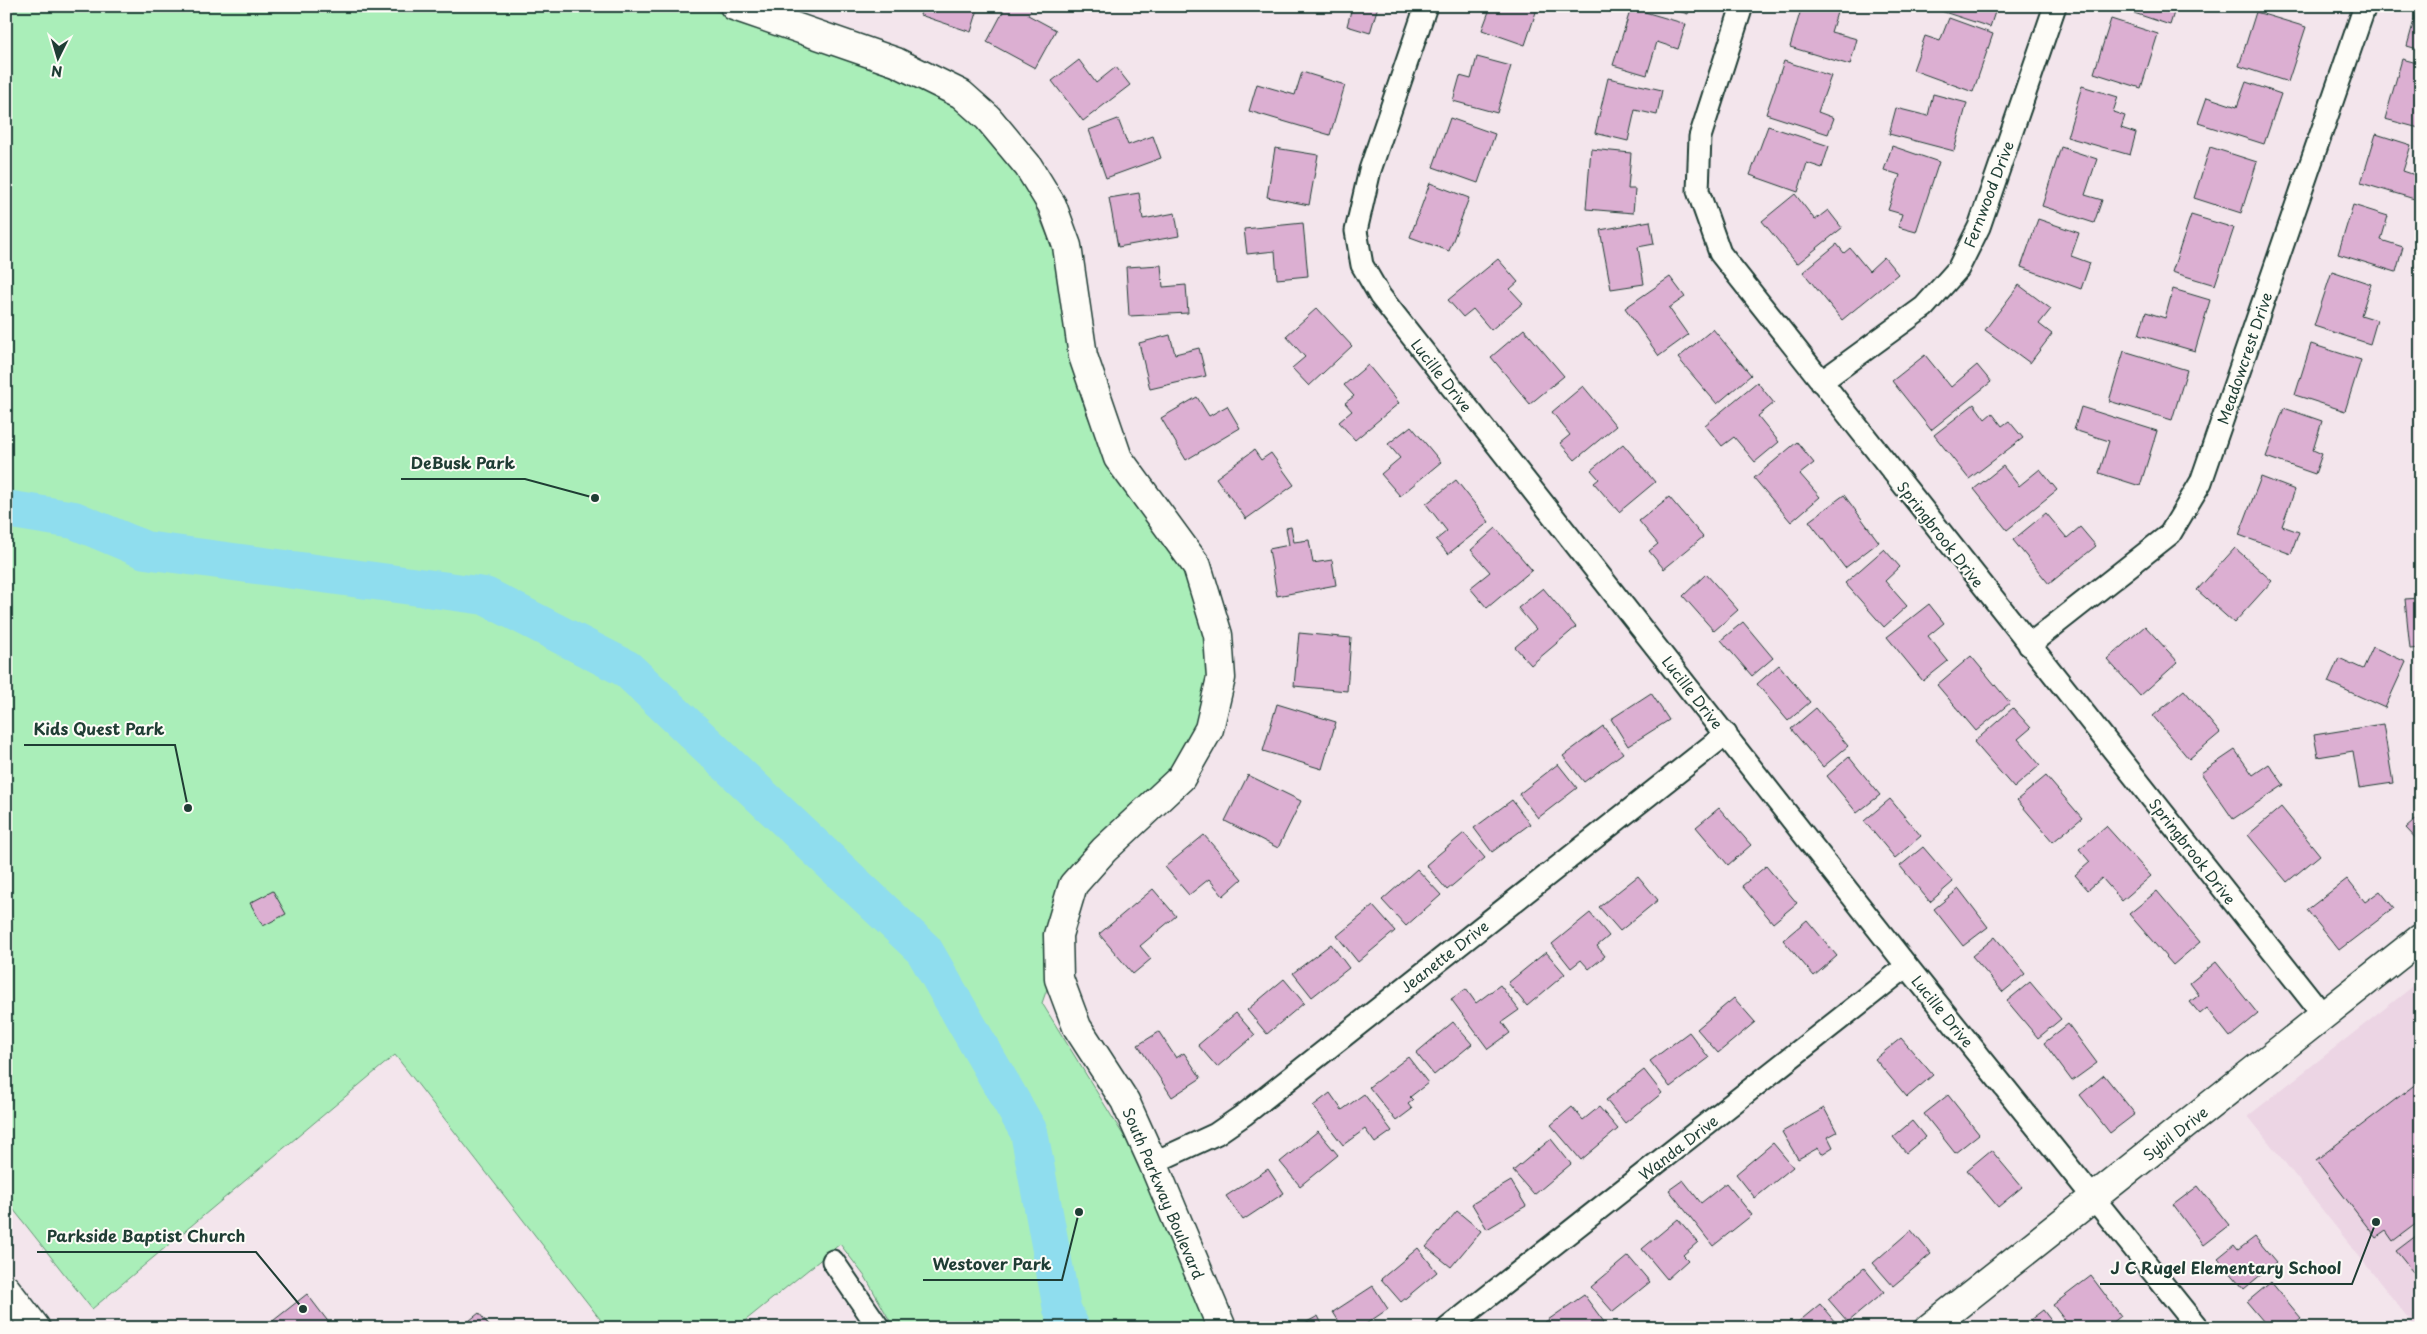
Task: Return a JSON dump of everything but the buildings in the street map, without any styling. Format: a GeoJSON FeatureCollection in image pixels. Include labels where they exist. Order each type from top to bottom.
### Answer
{"type":"FeatureCollection","features":[{"type":"Feature","properties":{"kind":"street","name":"South Parkway Boulevard"},"geometry":{"type":"LineString","coordinates":[[734,6],[896,62],[961,94],[988,118],[1017,152],[1052,205],[1067,246],[1083,356],[1118,458],[1197,566],[1218,635],[1221,678],[1209,729],[1181,778],[1104,850],[1073,885],[1058,935],[1059,979],[1077,1027],[1124,1101],[1153,1163],[1222,1328]]}},
{"type":"Feature","properties":{"kind":"street","name":"Lucille Drive"},"geometry":{"type":"LineString","coordinates":[[1426,6],[1370,170],[1356,231],[1362,265],[1380,296],[1907,966],[2198,1328]]}},
{"type":"Feature","properties":{"kind":"street","name":"Springbrook Drive"},"geometry":{"type":"LineString","coordinates":[[1742,6],[1700,137],[1698,191],[1720,253],[2323,1015]]}},
{"type":"Feature","properties":{"kind":"street","name":"Fernwood Drive"},"geometry":{"type":"LineString","coordinates":[[1821,382],[1924,307],[1958,269],[1979,227],[2056,6]]}},
{"type":"Feature","properties":{"kind":"street","name":"Meadowcrest Drive"},"geometry":{"type":"LineString","coordinates":[[2029,645],[2170,534],[2201,482],[2366,6]]}},
{"type":"Feature","properties":{"kind":"street","name":"Jeanette Drive"},"geometry":{"type":"LineString","coordinates":[[1153,1163],[1216,1134],[1245,1114],[1726,734]]}},
{"type":"Feature","properties":{"kind":"street","name":"Sybil Drive"},"geometry":{"type":"LineString","coordinates":[[1929,1328],[2421,938]]}},
{"type":"Feature","properties":{"kind":"street","name":"Wanda Drive"},"geometry":{"type":"LineString","coordinates":[[1448,1328],[1907,966]]}},
{"type":"Feature","properties":{"kind":"street"},"geometry":{"type":"LineString","coordinates":[[833,1261],[879,1328]]}},
{"type":"Feature","properties":{"kind":"street"},"geometry":{"type":"LineString","coordinates":[[6,1289],[36,1328]]}},
{"type":"Feature","properties":{"kind":"shaded area"},"geometry":{"type":"Polygon","coordinates":[[[2421,980],[2421,1328],[2416,1328],[2248,1116],[2421,980]]]}},
{"type":"Feature","properties":{"kind":"green space"},"geometry":{"type":"Polygon","coordinates":[[[6,6],[703,6],[890,76],[961,106],[1013,169],[1032,199],[1058,262],[1085,410],[1103,450],[1186,567],[1204,611],[1209,679],[1187,752],[1059,894],[1044,933],[1048,986],[1042,1003],[1130,1146],[1209,1328],[894,1328],[866,1278],[840,1244],[736,1328],[607,1328],[395,1055],[92,1309],[6,1200],[6,6]]]}},
{"type":"Feature","properties":{"kind":"waterway"},"geometry":{"type":"LineString","coordinates":[[6,509],[74,520],[145,550],[485,596],[627,669],[924,950],[1029,1132],[1062,1309],[1071,1328]]}},
{"type":"Feature","properties":{"kind":"place","name":"DeBusk Park"},"geometry":{"type":"Point","coordinates":[595,498]}},
{"type":"Feature","properties":{"kind":"place","name":"Kids Quest Park"},"geometry":{"type":"Point","coordinates":[188,808]}},
{"type":"Feature","properties":{"kind":"place","name":"Westover Park"},"geometry":{"type":"Point","coordinates":[1079,1212]}},
{"type":"Feature","properties":{"kind":"place","name":"J C Rugel Elementary School"},"geometry":{"type":"Point","coordinates":[2376,1222]}},
{"type":"Feature","properties":{"kind":"place","name":"Parkside Baptist Church"},"geometry":{"type":"Point","coordinates":[303,1309]}}]}
